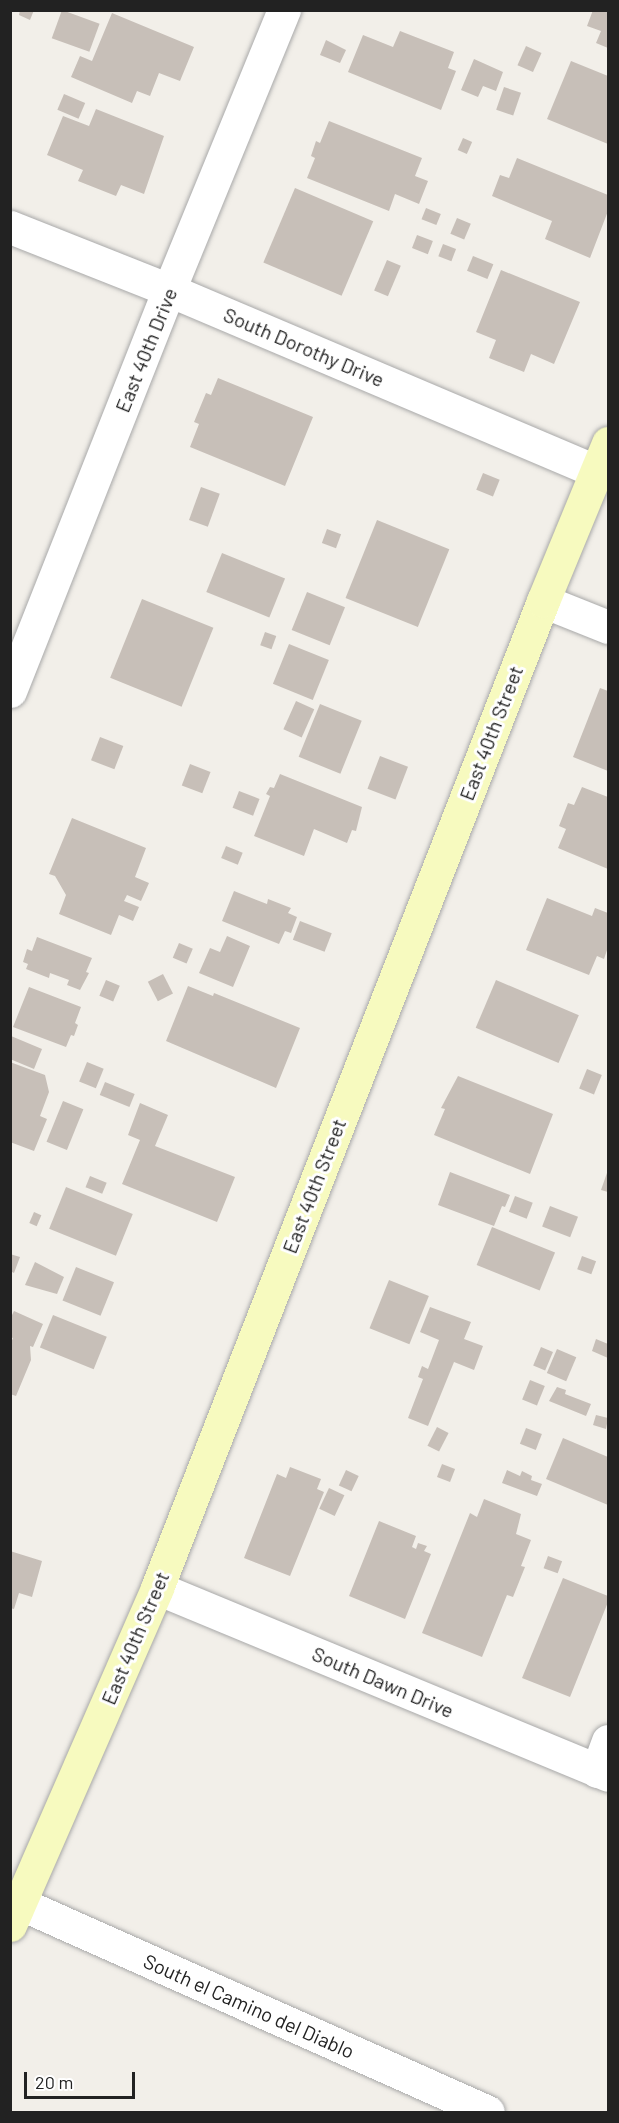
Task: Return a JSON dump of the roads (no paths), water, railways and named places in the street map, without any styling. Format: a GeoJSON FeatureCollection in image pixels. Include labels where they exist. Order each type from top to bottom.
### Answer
{"type":"FeatureCollection","features":[{"type":"Feature","properties":{"kind":"street","name":"East 40th Drive"},"geometry":{"type":"LineString","coordinates":[[10,691],[169,290],[285,10]]}},
{"type":"Feature","properties":{"kind":"street","name":"South Dorothy Drive"},"geometry":{"type":"LineString","coordinates":[[10,227],[603,457]]}},
{"type":"Feature","properties":{"kind":"street","name":"East 40th Street"},"geometry":{"type":"LineString","coordinates":[[14,1909],[157,1588],[543,601],[603,457]]}},
{"type":"Feature","properties":{"kind":"street"},"geometry":{"type":"LineString","coordinates":[[543,601],[609,627]]}},
{"type":"Feature","properties":{"kind":"street","name":"South Dawn Drive"},"geometry":{"type":"LineString","coordinates":[[157,1588],[605,1762]]}},
{"type":"Feature","properties":{"kind":"street","name":"South el Camino del Diablo"},"geometry":{"type":"LineString","coordinates":[[14,1909],[488,2112]]}}]}
